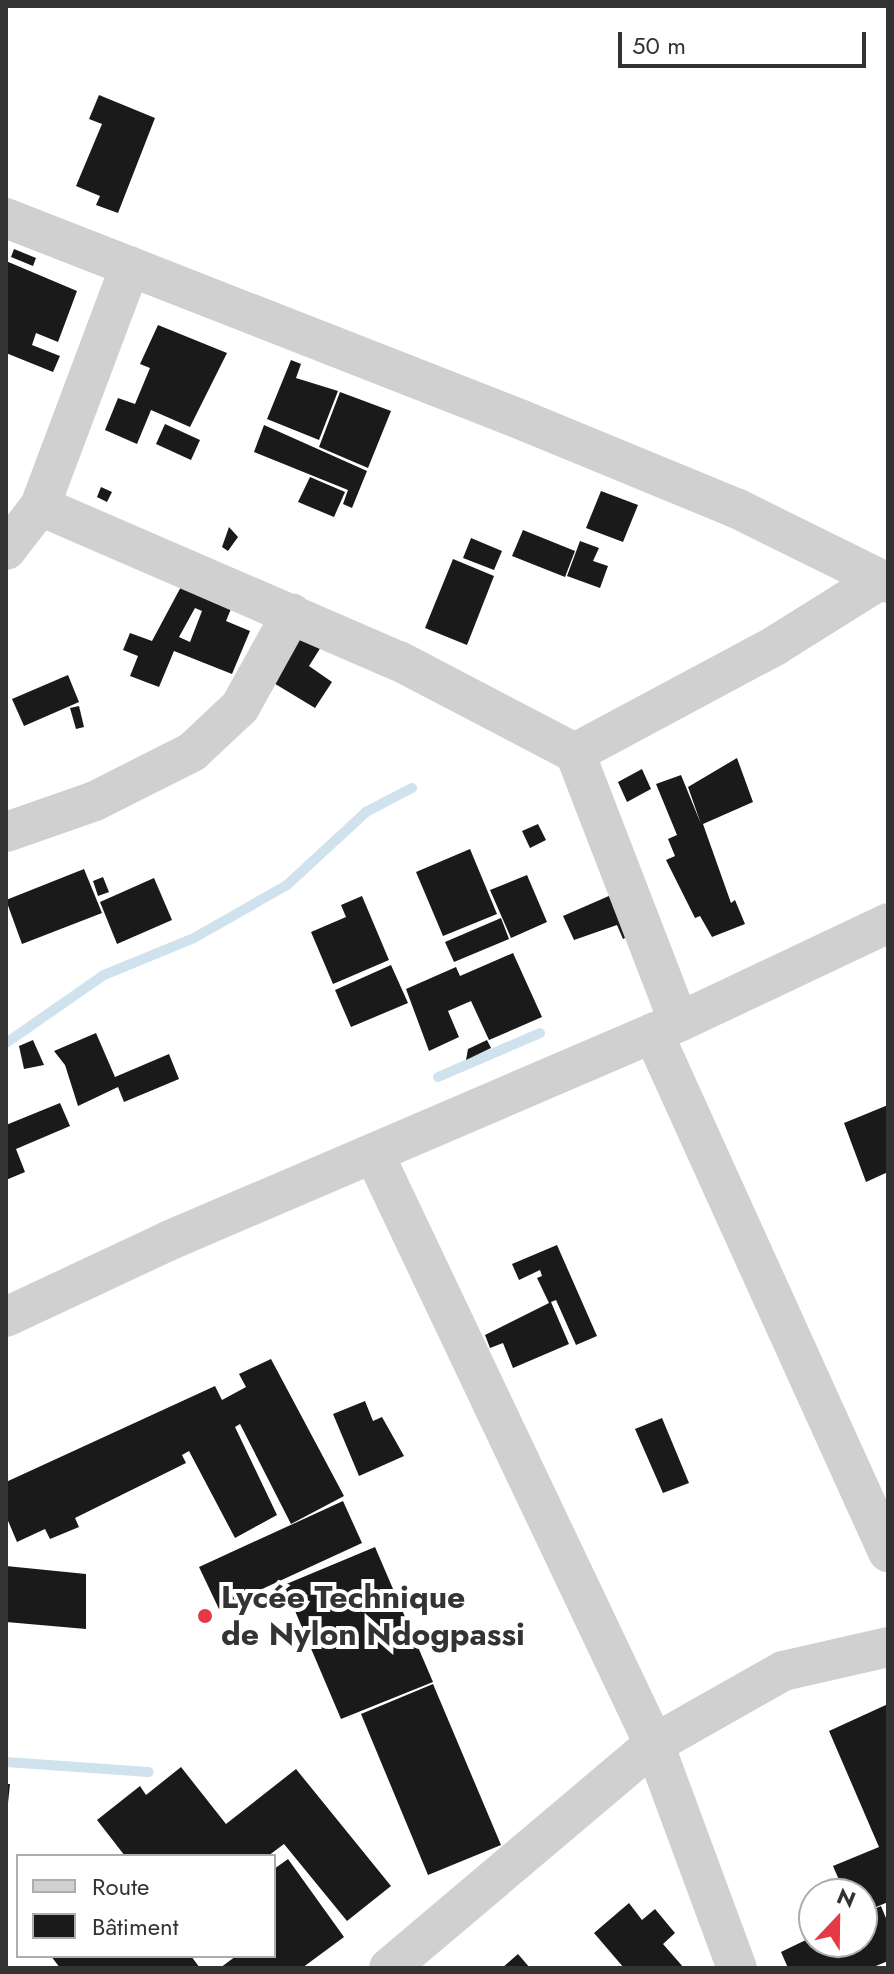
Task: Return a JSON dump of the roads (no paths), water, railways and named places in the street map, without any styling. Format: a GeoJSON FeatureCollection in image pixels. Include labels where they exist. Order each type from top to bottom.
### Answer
{"type":"FeatureCollection","features":[{"type":"Feature","properties":{"kind":"street"},"geometry":{"type":"LineString","coordinates":[[6,218],[736,508],[884,581]]}},
{"type":"Feature","properties":{"kind":"street"},"geometry":{"type":"LineString","coordinates":[[6,550],[40,506],[130,266]]}},
{"type":"Feature","properties":{"kind":"street"},"geometry":{"type":"LineString","coordinates":[[40,506],[399,661],[575,753],[666,1027],[888,1552]]}},
{"type":"Feature","properties":{"kind":"street"},"geometry":{"type":"LineString","coordinates":[[575,753],[776,645],[884,581]]}},
{"type":"Feature","properties":{"kind":"street"},"geometry":{"type":"LineString","coordinates":[[6,832],[95,801],[192,752],[240,707],[292,613]]}},
{"type":"Feature","properties":{"kind":"street"},"geometry":{"type":"LineString","coordinates":[[6,1317],[666,1027],[888,923]]}},
{"type":"Feature","properties":{"kind":"street"},"geometry":{"type":"LineString","coordinates":[[374,1154],[654,1744],[737,1968]]}},
{"type":"Feature","properties":{"kind":"street"},"geometry":{"type":"LineString","coordinates":[[389,1968],[654,1744],[783,1671],[888,1647]]}},
{"type":"Feature","properties":{"kind":"waterway"},"geometry":{"type":"LineString","coordinates":[[6,1043],[104,975],[194,938],[287,885],[366,812],[412,788]]}},
{"type":"Feature","properties":{"kind":"waterway"},"geometry":{"type":"LineString","coordinates":[[438,1077],[540,1033]]}},
{"type":"Feature","properties":{"kind":"waterway"},"geometry":{"type":"LineString","coordinates":[[6,1762],[149,1772]]}},
{"type":"Feature","properties":{"kind":"place","name":"Lycée Technique de Nylon Ndogpassi"},"geometry":{"type":"Point","coordinates":[205,1616]}}]}
